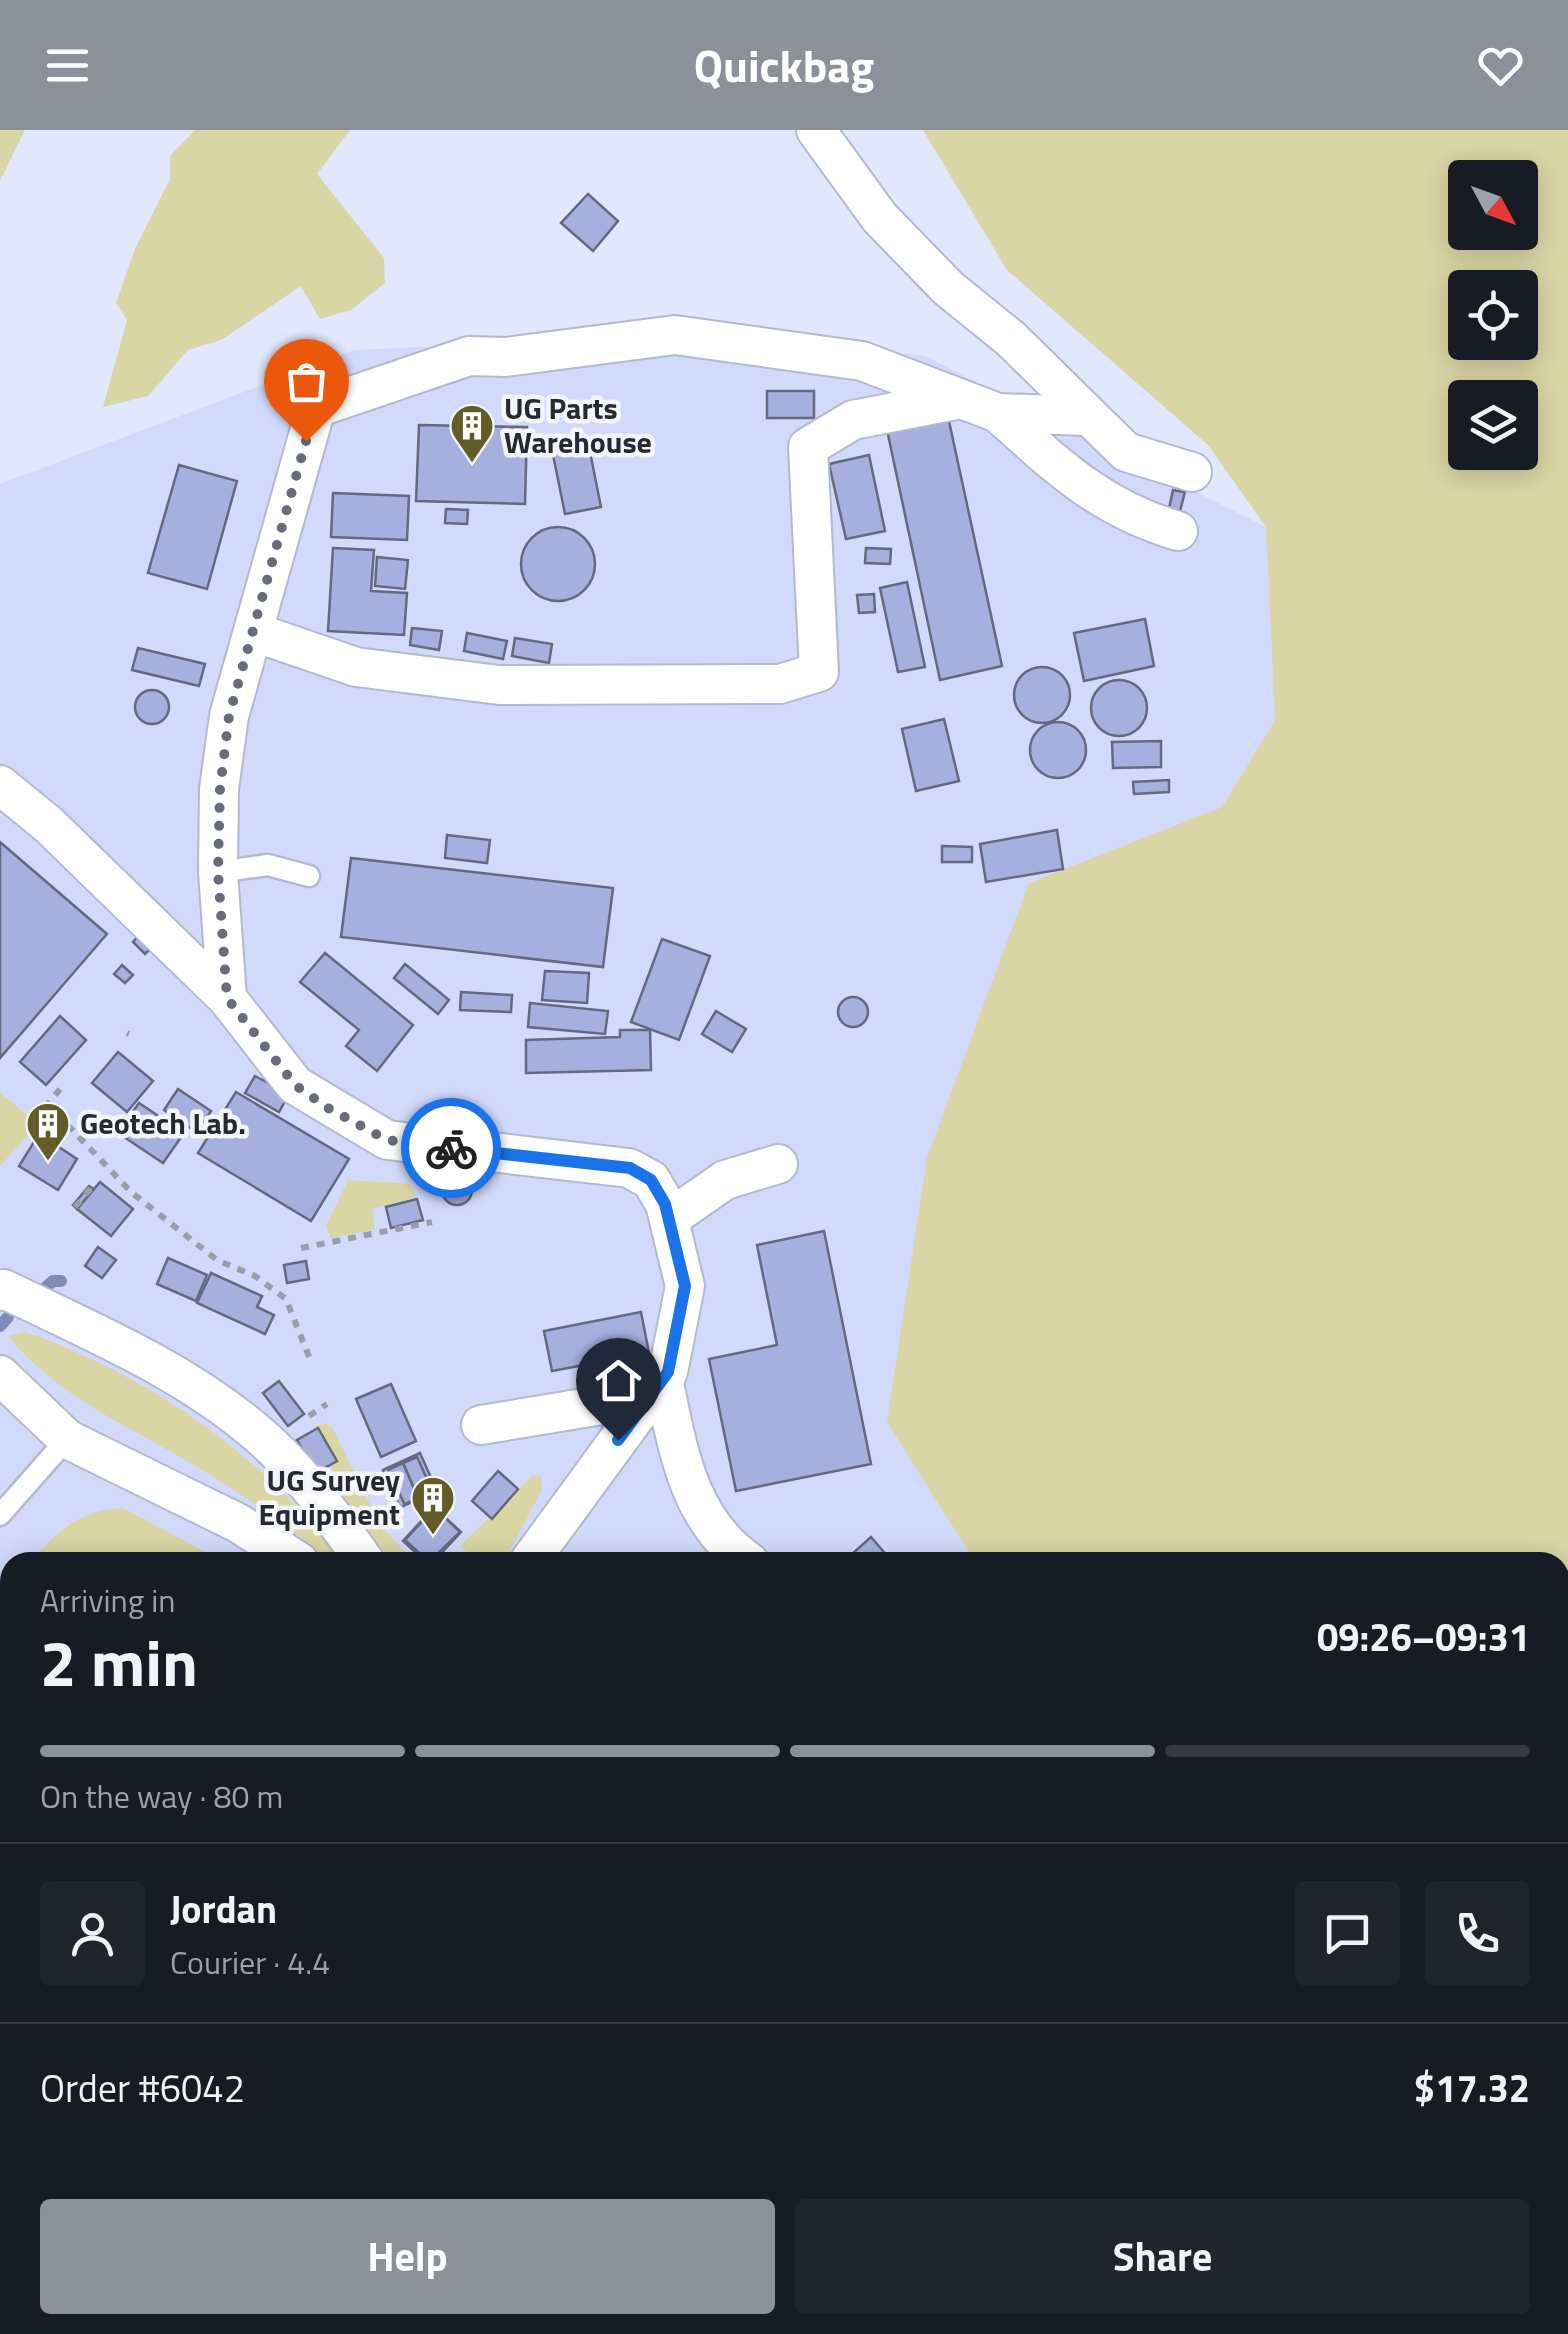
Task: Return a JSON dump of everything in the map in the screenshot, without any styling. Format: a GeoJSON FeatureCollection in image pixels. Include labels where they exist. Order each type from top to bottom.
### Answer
{"type":"FeatureCollection","features":[{"type":"Feature","properties":{"kind":"street"},"geometry":{"type":"LineString","coordinates":[[816,130],[839,146],[880,218],[948,288],[1126,452],[1192,472]]}},
{"type":"Feature","properties":{"kind":"street"},"geometry":{"type":"LineString","coordinates":[[227,998],[218,872],[220,789],[229,716],[284,507],[316,408],[469,356],[506,356],[675,335],[713,337],[862,361],[998,413],[1087,416]]}},
{"type":"Feature","properties":{"kind":"street"},"geometry":{"type":"LineString","coordinates":[[1036,367],[1054,462]]}},
{"type":"Feature","properties":{"kind":"street"},"geometry":{"type":"LineString","coordinates":[[998,413],[1026,396],[1036,367]]}},
{"type":"Feature","properties":{"kind":"street"},"geometry":{"type":"LineString","coordinates":[[254,632],[356,667],[499,686],[780,684],[820,672],[808,447],[854,420],[956,400]]}},
{"type":"Feature","properties":{"kind":"street"},"geometry":{"type":"LineString","coordinates":[[998,413],[1054,462],[1133,517],[1178,531]]}},
{"type":"Feature","properties":{"kind":"street"},"geometry":{"type":"LineString","coordinates":[[0,785],[48,825],[227,998],[295,1085],[387,1140],[630,1168],[651,1180],[668,1219],[685,1286],[668,1372],[536,1552]]}},
{"type":"Feature","properties":{"kind":"street"},"geometry":{"type":"LineString","coordinates":[[668,1219],[725,1180],[778,1164]]}},
{"type":"Feature","properties":{"kind":"street"},"geometry":{"type":"LineString","coordinates":[[0,1292],[4,1289],[159,1363],[254,1430],[318,1496],[359,1552]]}},
{"type":"Feature","properties":{"kind":"street"},"geometry":{"type":"LineString","coordinates":[[0,1374],[67,1439],[238,1522],[284,1552]]}},
{"type":"Feature","properties":{"kind":"street"},"geometry":{"type":"LineString","coordinates":[[481,1424],[620,1402],[663,1379]]}},
{"type":"Feature","properties":{"kind":"street"},"geometry":{"type":"LineString","coordinates":[[663,1379],[686,1487],[734,1552]]}},
{"type":"Feature","properties":{"kind":"lane"},"geometry":{"type":"LineString","coordinates":[[218,872],[268,865],[309,876]]}},
{"type":"Feature","properties":{"kind":"lane"},"geometry":{"type":"LineString","coordinates":[[0,1514],[67,1439]]}},
{"type":"Feature","properties":{"kind":"path"},"geometry":{"type":"LineString","coordinates":[[60,1089],[48,1104],[131,1192],[217,1260],[255,1276],[286,1299],[310,1359]]}},
{"type":"Feature","properties":{"kind":"path"},"geometry":{"type":"LineString","coordinates":[[58,1141],[69,1127]]}},
{"type":"Feature","properties":{"kind":"path"},"geometry":{"type":"LineString","coordinates":[[75,1207],[91,1188]]}},
{"type":"Feature","properties":{"kind":"path"},"geometry":{"type":"LineString","coordinates":[[301,1248],[432,1222]]}},
{"type":"Feature","properties":{"kind":"path"},"geometry":{"type":"LineString","coordinates":[[309,1416],[327,1404]]}},
{"type":"Feature","properties":{"kind":"shaded area"},"geometry":{"type":"Polygon","coordinates":[[[0,130],[25,130],[0,181],[0,130]]]}},
{"type":"Feature","properties":{"kind":"shaded area"},"geometry":{"type":"Polygon","coordinates":[[[195,130],[350,130],[317,174],[384,258],[385,283],[351,310],[320,319],[301,286],[221,340],[188,350],[148,396],[103,407],[127,320],[116,303],[135,249],[170,179],[170,156],[195,130]]]}},
{"type":"Feature","properties":{"kind":"shaded area"},"geometry":{"type":"Polygon","coordinates":[[[923,130],[1568,130],[1568,1552],[969,1552],[887,1422],[927,1157],[1029,883],[1222,807],[1275,720],[1266,527],[1208,445],[1007,270],[923,130]]]}},
{"type":"Feature","properties":{"kind":"shaded area"},"geometry":{"type":"Polygon","coordinates":[[[675,335],[923,355],[1266,527],[1275,720],[1222,807],[1029,883],[887,1422],[969,1552],[0,1552],[0,484],[355,350],[675,335]]]}},
{"type":"Feature","properties":{"kind":"shaded area"},"geometry":{"type":"Polygon","coordinates":[[[0,1093],[38,1124],[0,1166],[0,1093]]]}},
{"type":"Feature","properties":{"kind":"shaded area"},"geometry":{"type":"Polygon","coordinates":[[[348,1180],[409,1184],[417,1197],[372,1209],[375,1230],[331,1238],[326,1226],[348,1180]]]}},
{"type":"Feature","properties":{"kind":"shaded area"},"geometry":{"type":"Polygon","coordinates":[[[26,1332],[72,1350],[160,1396],[241,1454],[312,1523],[335,1552],[316,1552],[232,1489],[72,1394],[8,1336],[26,1332]]]}},
{"type":"Feature","properties":{"kind":"shaded area"},"geometry":{"type":"Polygon","coordinates":[[[324,1423],[332,1427],[381,1527],[406,1552],[373,1552],[355,1525],[315,1426],[324,1423]]]}},
{"type":"Feature","properties":{"kind":"shaded area"},"geometry":{"type":"Polygon","coordinates":[[[533,1475],[541,1476],[542,1490],[509,1552],[466,1552],[460,1546],[533,1475]]]}},
{"type":"Feature","properties":{"kind":"shaded area"},"geometry":{"type":"Polygon","coordinates":[[[123,1508],[205,1552],[40,1552],[71,1524],[123,1508]]]}},
{"type":"Feature","properties":{"kind":"building"},"geometry":{"type":"Polygon","coordinates":[[[588,194],[618,221],[593,251],[561,223],[588,194]]]}},
{"type":"Feature","properties":{"kind":"building"},"geometry":{"type":"Polygon","coordinates":[[[767,391],[814,391],[814,418],[767,418],[767,391]]]}},
{"type":"Feature","properties":{"kind":"building"},"geometry":{"type":"Polygon","coordinates":[[[947,412],[1002,666],[940,680],[886,425],[947,412]]]}},
{"type":"Feature","properties":{"kind":"building","name":"UG Parts Warehouse"},"geometry":{"type":"Polygon","coordinates":[[[419,425],[527,427],[525,504],[416,501],[419,425]]]}},
{"type":"Feature","properties":{"kind":"building"},"geometry":{"type":"Polygon","coordinates":[[[587,437],[601,507],[565,514],[551,445],[587,437]]]}},
{"type":"Feature","properties":{"kind":"building"},"geometry":{"type":"Polygon","coordinates":[[[869,455],[885,531],[846,539],[829,464],[869,455]]]}},
{"type":"Feature","properties":{"kind":"building"},"geometry":{"type":"Polygon","coordinates":[[[179,465],[237,481],[207,589],[148,573],[179,465]]]}},
{"type":"Feature","properties":{"kind":"building"},"geometry":{"type":"Polygon","coordinates":[[[1173,490],[1185,492],[1179,515],[1168,513],[1173,490]]]}},
{"type":"Feature","properties":{"kind":"building"},"geometry":{"type":"Polygon","coordinates":[[[333,493],[409,496],[407,540],[331,537],[333,493]]]}},
{"type":"Feature","properties":{"kind":"building"},"geometry":{"type":"Polygon","coordinates":[[[446,509],[468,510],[467,524],[445,523],[446,509]]]}},
{"type":"Feature","properties":{"kind":"building"},"geometry":{"type":"Polygon","coordinates":[[[558,527],[584,538],[595,564],[584,590],[558,601],[532,590],[521,564],[532,538],[558,527]]]}},
{"type":"Feature","properties":{"kind":"building"},"geometry":{"type":"Polygon","coordinates":[[[333,548],[374,550],[371,591],[407,593],[404,635],[328,631],[333,548]]]}},
{"type":"Feature","properties":{"kind":"building"},"geometry":{"type":"Polygon","coordinates":[[[866,548],[891,549],[890,564],[865,563],[866,548]]]}},
{"type":"Feature","properties":{"kind":"building"},"geometry":{"type":"Polygon","coordinates":[[[377,557],[408,560],[405,589],[375,586],[377,557]]]}},
{"type":"Feature","properties":{"kind":"building"},"geometry":{"type":"Polygon","coordinates":[[[907,582],[925,667],[898,672],[880,588],[907,582]]]}},
{"type":"Feature","properties":{"kind":"building"},"geometry":{"type":"Polygon","coordinates":[[[874,594],[875,612],[859,613],[857,595],[874,594]]]}},
{"type":"Feature","properties":{"kind":"building"},"geometry":{"type":"Polygon","coordinates":[[[1145,619],[1154,666],[1084,681],[1074,633],[1145,619]]]}},
{"type":"Feature","properties":{"kind":"building"},"geometry":{"type":"Polygon","coordinates":[[[412,628],[442,631],[439,650],[410,645],[412,628]]]}},
{"type":"Feature","properties":{"kind":"building"},"geometry":{"type":"Polygon","coordinates":[[[467,633],[507,641],[503,659],[464,651],[467,633]]]}},
{"type":"Feature","properties":{"kind":"building"},"geometry":{"type":"Polygon","coordinates":[[[515,638],[552,644],[549,663],[512,656],[515,638]]]}},
{"type":"Feature","properties":{"kind":"building"},"geometry":{"type":"Polygon","coordinates":[[[138,648],[205,664],[199,686],[132,670],[138,648]]]}},
{"type":"Feature","properties":{"kind":"building"},"geometry":{"type":"Polygon","coordinates":[[[1042,667],[1062,675],[1070,695],[1062,715],[1042,723],[1022,715],[1014,695],[1022,675],[1042,667]]]}},
{"type":"Feature","properties":{"kind":"building"},"geometry":{"type":"Polygon","coordinates":[[[1119,680],[1139,688],[1147,708],[1139,728],[1119,736],[1099,728],[1091,708],[1099,688],[1119,680]]]}},
{"type":"Feature","properties":{"kind":"building"},"geometry":{"type":"Polygon","coordinates":[[[152,690],[164,695],[169,707],[164,719],[152,724],[140,719],[135,707],[140,695],[152,690]]]}},
{"type":"Feature","properties":{"kind":"building"},"geometry":{"type":"Polygon","coordinates":[[[944,719],[959,781],[916,791],[902,729],[944,719]]]}},
{"type":"Feature","properties":{"kind":"building"},"geometry":{"type":"Polygon","coordinates":[[[1058,722],[1078,730],[1086,750],[1078,770],[1058,778],[1038,770],[1030,750],[1038,730],[1058,722]]]}},
{"type":"Feature","properties":{"kind":"building"},"geometry":{"type":"Polygon","coordinates":[[[1161,741],[1161,767],[1113,768],[1112,742],[1161,741]]]}},
{"type":"Feature","properties":{"kind":"building"},"geometry":{"type":"Polygon","coordinates":[[[1169,780],[1169,792],[1134,794],[1133,782],[1169,780]]]}},
{"type":"Feature","properties":{"kind":"building"},"geometry":{"type":"Polygon","coordinates":[[[1057,830],[1063,869],[986,882],[980,844],[1057,830]]]}},
{"type":"Feature","properties":{"kind":"building"},"geometry":{"type":"Polygon","coordinates":[[[447,835],[490,840],[487,863],[445,858],[447,835]]]}},
{"type":"Feature","properties":{"kind":"building"},"geometry":{"type":"Polygon","coordinates":[[[0,842],[107,934],[0,1058],[0,842]]]}},
{"type":"Feature","properties":{"kind":"building"},"geometry":{"type":"Polygon","coordinates":[[[942,846],[972,847],[972,862],[942,862],[942,846]]]}},
{"type":"Feature","properties":{"kind":"building"},"geometry":{"type":"Polygon","coordinates":[[[351,858],[613,888],[603,967],[341,937],[351,858]]]}},
{"type":"Feature","properties":{"kind":"building"},"geometry":{"type":"Polygon","coordinates":[[[142,932],[155,944],[145,954],[133,942],[142,932]]]}},
{"type":"Feature","properties":{"kind":"building"},"geometry":{"type":"Polygon","coordinates":[[[662,939],[710,956],[679,1040],[631,1022],[662,939]]]}},
{"type":"Feature","properties":{"kind":"building"},"geometry":{"type":"Polygon","coordinates":[[[325,953],[413,1025],[377,1071],[346,1046],[359,1030],[300,982],[325,953]]]}},
{"type":"Feature","properties":{"kind":"building"},"geometry":{"type":"Polygon","coordinates":[[[405,964],[449,1000],[438,1014],[394,978],[405,964]]]}},
{"type":"Feature","properties":{"kind":"building"},"geometry":{"type":"Polygon","coordinates":[[[122,965],[133,975],[125,983],[114,974],[122,965]]]}},
{"type":"Feature","properties":{"kind":"building"},"geometry":{"type":"Polygon","coordinates":[[[545,971],[589,973],[587,1003],[542,1000],[545,971]]]}},
{"type":"Feature","properties":{"kind":"building"},"geometry":{"type":"Polygon","coordinates":[[[461,992],[512,995],[511,1012],[460,1010],[461,992]]]}},
{"type":"Feature","properties":{"kind":"building"},"geometry":{"type":"Polygon","coordinates":[[[853,997],[863,1002],[868,1012],[863,1022],[853,1027],[843,1022],[838,1012],[843,1002],[853,997]]]}},
{"type":"Feature","properties":{"kind":"building"},"geometry":{"type":"Polygon","coordinates":[[[530,1003],[608,1011],[605,1034],[528,1027],[530,1003]]]}},
{"type":"Feature","properties":{"kind":"building"},"geometry":{"type":"Polygon","coordinates":[[[716,1011],[746,1029],[732,1052],[702,1034],[716,1011]]]}},
{"type":"Feature","properties":{"kind":"building"},"geometry":{"type":"Polygon","coordinates":[[[60,1016],[86,1040],[46,1085],[20,1062],[60,1016]]]}},
{"type":"Feature","properties":{"kind":"building"},"geometry":{"type":"Polygon","coordinates":[[[620,1030],[650,1030],[651,1070],[526,1073],[526,1040],[620,1037],[620,1030]]]}},
{"type":"Feature","properties":{"kind":"building"},"geometry":{"type":"Polygon","coordinates":[[[118,1052],[153,1081],[127,1112],[92,1083],[118,1052]]]}},
{"type":"Feature","properties":{"kind":"building"},"geometry":{"type":"Polygon","coordinates":[[[255,1076],[289,1094],[279,1112],[245,1093],[255,1076]]]}},
{"type":"Feature","properties":{"kind":"building"},"geometry":{"type":"Polygon","coordinates":[[[178,1089],[211,1111],[196,1132],[164,1110],[178,1089]]]}},
{"type":"Feature","properties":{"kind":"building"},"geometry":{"type":"Polygon","coordinates":[[[236,1092],[349,1159],[311,1221],[198,1153],[236,1092]]]}},
{"type":"Feature","properties":{"kind":"building"},"geometry":{"type":"Polygon","coordinates":[[[139,1103],[184,1133],[163,1163],[118,1133],[139,1103]]]}},
{"type":"Feature","properties":{"kind":"building","name":"Geotech Lab."},"geometry":{"type":"Polygon","coordinates":[[[39,1134],[77,1159],[58,1190],[19,1166],[39,1134]]]}},
{"type":"Feature","properties":{"kind":"building"},"geometry":{"type":"Polygon","coordinates":[[[457,1175],[468,1179],[472,1190],[468,1201],[457,1205],[446,1201],[442,1190],[446,1179],[457,1175]]]}},
{"type":"Feature","properties":{"kind":"building"},"geometry":{"type":"Polygon","coordinates":[[[100,1182],[133,1209],[111,1236],[77,1209],[100,1182]]]}},
{"type":"Feature","properties":{"kind":"building"},"geometry":{"type":"Polygon","coordinates":[[[89,1186],[94,1189],[77,1209],[73,1205],[89,1186]]]}},
{"type":"Feature","properties":{"kind":"building"},"geometry":{"type":"Polygon","coordinates":[[[417,1199],[423,1220],[391,1228],[386,1207],[417,1199]]]}},
{"type":"Feature","properties":{"kind":"building"},"geometry":{"type":"Polygon","coordinates":[[[824,1231],[871,1464],[736,1491],[709,1359],[777,1345],[757,1245],[824,1231]]]}},
{"type":"Feature","properties":{"kind":"building"},"geometry":{"type":"Polygon","coordinates":[[[98,1247],[116,1260],[102,1278],[85,1266],[98,1247]]]}},
{"type":"Feature","properties":{"kind":"building"},"geometry":{"type":"Polygon","coordinates":[[[168,1258],[207,1275],[196,1301],[157,1284],[168,1258]]]}},
{"type":"Feature","properties":{"kind":"building"},"geometry":{"type":"Polygon","coordinates":[[[306,1261],[309,1279],[287,1283],[284,1265],[306,1261]]]}},
{"type":"Feature","properties":{"kind":"building"},"geometry":{"type":"Polygon","coordinates":[[[211,1273],[262,1296],[257,1307],[274,1315],[265,1334],[197,1303],[211,1273]]]}},
{"type":"Feature","properties":{"kind":"building"},"geometry":{"type":"Polygon","coordinates":[[[641,1312],[649,1353],[552,1371],[544,1331],[641,1312]]]}},
{"type":"Feature","properties":{"kind":"building"},"geometry":{"type":"Polygon","coordinates":[[[279,1381],[304,1414],[288,1426],[263,1393],[279,1381]]]}},
{"type":"Feature","properties":{"kind":"building"},"geometry":{"type":"Polygon","coordinates":[[[391,1384],[416,1441],[381,1457],[356,1399],[391,1384]]]}},
{"type":"Feature","properties":{"kind":"building"},"geometry":{"type":"Polygon","coordinates":[[[318,1428],[337,1461],[316,1473],[297,1440],[318,1428]]]}},
{"type":"Feature","properties":{"kind":"building"},"geometry":{"type":"Polygon","coordinates":[[[420,1453],[437,1491],[405,1505],[387,1468],[420,1453]]]}},
{"type":"Feature","properties":{"kind":"building"},"geometry":{"type":"Polygon","coordinates":[[[417,1457],[433,1492],[418,1498],[403,1463],[417,1457]]]}},
{"type":"Feature","properties":{"kind":"building"},"geometry":{"type":"Polygon","coordinates":[[[403,1463],[418,1498],[403,1505],[388,1470],[403,1463]]]}},
{"type":"Feature","properties":{"kind":"building"},"geometry":{"type":"Polygon","coordinates":[[[387,1468],[405,1505],[400,1508],[383,1470],[387,1468]]]}},
{"type":"Feature","properties":{"kind":"building"},"geometry":{"type":"Polygon","coordinates":[[[498,1471],[518,1489],[492,1519],[472,1501],[498,1471]]]}},
{"type":"Feature","properties":{"kind":"building","name":"UG Survey Equipment"},"geometry":{"type":"Polygon","coordinates":[[[434,1507],[461,1532],[442,1552],[415,1552],[403,1541],[434,1507]]]}},
{"type":"Feature","properties":{"kind":"building","name":"UG Survey Equipment"},"geometry":{"type":"Polygon","coordinates":[[[435,1508],[460,1532],[439,1552],[418,1552],[405,1540],[435,1508]]]}},
{"type":"Feature","properties":{"kind":"building"},"geometry":{"type":"Polygon","coordinates":[[[871,1537],[884,1552],[854,1552],[871,1537]]]}},
{"type":"Feature","properties":{"kind":"waterway"},"geometry":{"type":"LineString","coordinates":[[45,1288],[53,1281],[61,1281]]}},
{"type":"Feature","properties":{"kind":"waterway"},"geometry":{"type":"LineString","coordinates":[[0,1326],[8,1317]]}},
{"type":"Feature","properties":{"kind":"way so far"},"geometry":{"type":"LineString","coordinates":[[306,441],[284,507],[229,716],[220,789],[218,872],[227,998],[295,1085],[328,1108],[387,1140],[451,1148]]}},
{"type":"Feature","properties":{"kind":"place","name":"UG Parts Warehouse"},"geometry":{"type":"Point","coordinates":[472,464]}},
{"type":"Feature","properties":{"kind":"place","name":"Geotech Lab."},"geometry":{"type":"Point","coordinates":[48,1162]}},
{"type":"Feature","properties":{"kind":"place","name":"UG Survey Equipment"},"geometry":{"type":"Point","coordinates":[433,1536]}},
{"type":"Feature","properties":{"kind":"route"},"geometry":{"type":"LineString","coordinates":[[451,1148],[630,1168],[651,1180],[665,1204],[685,1286],[668,1372],[618,1440]]}}]}
